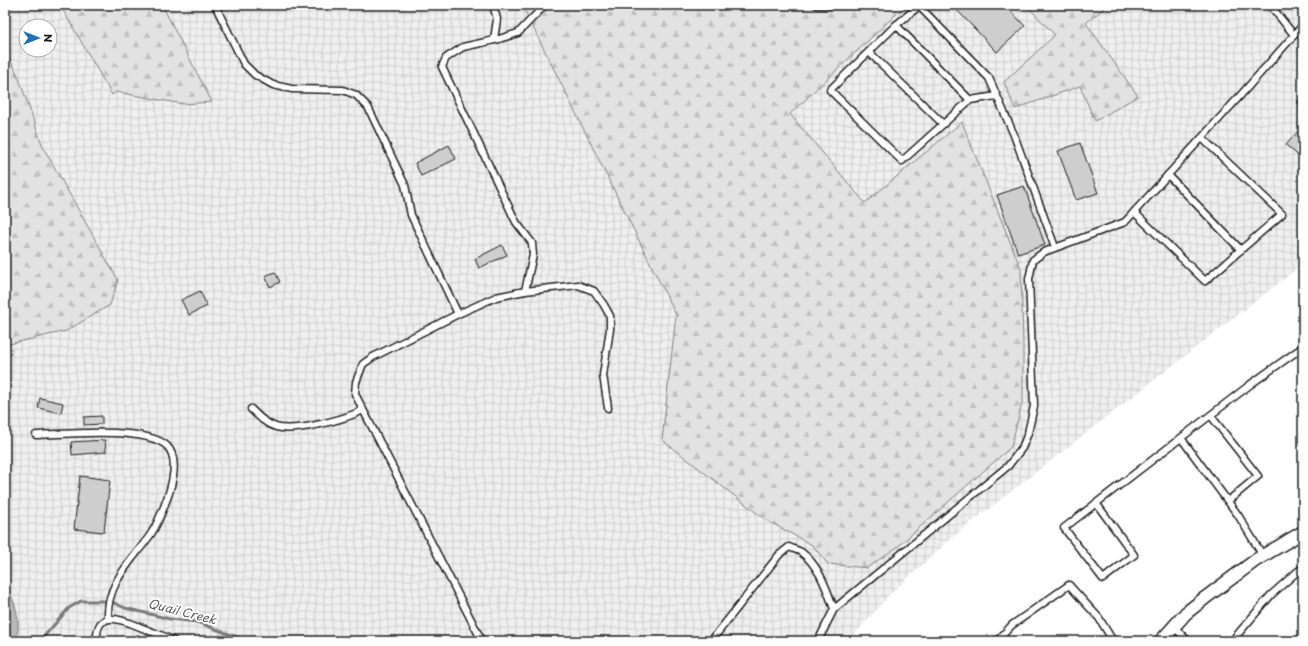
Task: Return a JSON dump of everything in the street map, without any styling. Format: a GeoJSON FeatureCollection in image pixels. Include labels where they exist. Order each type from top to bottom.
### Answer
{"type":"FeatureCollection","features":[{"type":"Feature","properties":{"kind":"street"},"geometry":{"type":"LineString","coordinates":[[1163,640],[1186,613],[1205,598],[1263,556],[1303,532]]}},
{"type":"Feature","properties":{"kind":"lane"},"geometry":{"type":"LineString","coordinates":[[215,5],[244,64],[255,76],[273,85],[292,89],[343,90],[356,95],[368,107],[405,185],[411,215],[458,314]]}},
{"type":"Feature","properties":{"kind":"lane"},"geometry":{"type":"LineString","coordinates":[[494,5],[497,19],[494,40]]}},
{"type":"Feature","properties":{"kind":"lane"},"geometry":{"type":"LineString","coordinates":[[525,291],[533,255],[532,243],[516,222],[442,67],[446,58],[463,47],[518,33],[545,5]]}},
{"type":"Feature","properties":{"kind":"lane"},"geometry":{"type":"LineString","coordinates":[[818,5],[857,5]]}},
{"type":"Feature","properties":{"kind":"lane"},"geometry":{"type":"LineString","coordinates":[[915,5],[919,6],[989,78],[1014,135],[1055,247]]}},
{"type":"Feature","properties":{"kind":"lane"},"geometry":{"type":"LineString","coordinates":[[1270,5],[1294,35]]}},
{"type":"Feature","properties":{"kind":"lane"},"geometry":{"type":"LineString","coordinates":[[919,6],[896,24],[830,90],[902,161],[970,100],[997,96]]}},
{"type":"Feature","properties":{"kind":"lane"},"geometry":{"type":"LineString","coordinates":[[896,24],[970,100]]}},
{"type":"Feature","properties":{"kind":"lane"},"geometry":{"type":"LineString","coordinates":[[818,641],[834,609],[1008,466],[1022,448],[1028,433],[1034,406],[1029,279],[1033,260],[1044,252],[1055,247],[1125,222],[1303,25]]}},
{"type":"Feature","properties":{"kind":"lane"},"geometry":{"type":"LineString","coordinates":[[869,52],[943,124]]}},
{"type":"Feature","properties":{"kind":"lane"},"geometry":{"type":"LineString","coordinates":[[1134,212],[1205,281],[1282,214],[1202,138]]}},
{"type":"Feature","properties":{"kind":"lane"},"geometry":{"type":"LineString","coordinates":[[1168,175],[1241,250]]}},
{"type":"Feature","properties":{"kind":"lane"},"geometry":{"type":"LineString","coordinates":[[482,641],[355,394],[356,382],[363,364],[373,357],[458,314],[496,297],[525,291],[578,285],[594,291],[610,316],[610,329],[603,375],[608,408]]}},
{"type":"Feature","properties":{"kind":"lane"},"geometry":{"type":"LineString","coordinates":[[1096,503],[1134,555],[1103,579],[1064,528],[1096,503],[1181,438],[1211,416],[1251,384],[1303,347]]}},
{"type":"Feature","properties":{"kind":"lane"},"geometry":{"type":"LineString","coordinates":[[252,409],[262,420],[276,427],[289,429],[304,427],[354,415],[363,410]]}},
{"type":"Feature","properties":{"kind":"lane"},"geometry":{"type":"LineString","coordinates":[[1211,416],[1258,476],[1228,501]]}},
{"type":"Feature","properties":{"kind":"lane"},"geometry":{"type":"LineString","coordinates":[[36,435],[97,432],[120,433],[152,438],[167,446],[172,456],[174,469],[172,485],[160,519],[151,534],[117,580],[111,592],[107,609],[108,618]]}},
{"type":"Feature","properties":{"kind":"lane"},"geometry":{"type":"LineString","coordinates":[[1181,438],[1248,529],[1263,556]]}},
{"type":"Feature","properties":{"kind":"lane"},"geometry":{"type":"LineString","coordinates":[[711,641],[779,555],[789,547],[800,551],[813,564],[825,585],[834,609]]}},
{"type":"Feature","properties":{"kind":"lane"},"geometry":{"type":"LineString","coordinates":[[1232,641],[1271,595],[1298,570],[1303,568]]}},
{"type":"Feature","properties":{"kind":"lane"},"geometry":{"type":"LineString","coordinates":[[997,641],[1012,625],[1069,585],[1098,618],[1113,641]]}},
{"type":"Feature","properties":{"kind":"lane"},"geometry":{"type":"LineString","coordinates":[[97,641],[96,633],[100,623],[108,618],[125,621],[174,641]]}},
{"type":"Feature","properties":{"kind":"lane"},"geometry":{"type":"LineString","coordinates":[[1174,627],[1188,641]]}},
{"type":"Feature","properties":{"kind":"shaded area"},"geometry":{"type":"Polygon","coordinates":[[[5,5],[1303,5],[1303,264],[955,535],[889,595],[849,641],[5,641],[5,5]]]}},
{"type":"Feature","properties":{"kind":"shaded area"},"geometry":{"type":"Polygon","coordinates":[[[5,590],[8,590],[16,608],[18,628],[16,641],[6,641],[10,633],[10,628],[4,613],[5,590]]]}},
{"type":"Feature","properties":{"kind":"green space"},"geometry":{"type":"Polygon","coordinates":[[[60,5],[162,5],[212,102],[183,104],[116,92],[112,95],[60,5]]]}},
{"type":"Feature","properties":{"kind":"green space"},"geometry":{"type":"Polygon","coordinates":[[[522,5],[906,5],[790,114],[865,203],[962,122],[1021,269],[1023,399],[1011,447],[896,548],[867,568],[828,564],[812,545],[766,520],[662,440],[676,315],[522,5]]]}},
{"type":"Feature","properties":{"kind":"green space"},"geometry":{"type":"Polygon","coordinates":[[[1026,5],[1108,5],[1086,23],[1138,96],[1095,121],[1080,86],[1015,109],[1004,82],[1055,35],[1026,5]]]}},
{"type":"Feature","properties":{"kind":"green space"},"geometry":{"type":"Polygon","coordinates":[[[5,50],[17,73],[43,147],[118,280],[110,305],[66,331],[5,345],[5,50]]]}},
{"type":"Feature","properties":{"kind":"building"},"geometry":{"type":"Polygon","coordinates":[[[952,5],[1005,5],[1025,26],[997,52],[952,5]]]}},
{"type":"Feature","properties":{"kind":"building"},"geometry":{"type":"Polygon","coordinates":[[[1303,96],[1303,108],[1297,102],[1303,96]]]}},
{"type":"Feature","properties":{"kind":"building"},"geometry":{"type":"Polygon","coordinates":[[[1299,130],[1303,134],[1303,160],[1286,145],[1299,130]]]}},
{"type":"Feature","properties":{"kind":"building"},"geometry":{"type":"Polygon","coordinates":[[[1080,143],[1098,193],[1076,200],[1058,151],[1080,143]]]}},
{"type":"Feature","properties":{"kind":"building"},"geometry":{"type":"Polygon","coordinates":[[[449,145],[456,159],[421,176],[415,163],[449,145]]]}},
{"type":"Feature","properties":{"kind":"building"},"geometry":{"type":"Polygon","coordinates":[[[1024,186],[1045,245],[1018,254],[997,195],[1024,186]]]}},
{"type":"Feature","properties":{"kind":"building"},"geometry":{"type":"Polygon","coordinates":[[[502,245],[507,255],[479,268],[475,259],[502,245]]]}},
{"type":"Feature","properties":{"kind":"building"},"geometry":{"type":"Polygon","coordinates":[[[275,272],[280,282],[270,287],[265,276],[275,272]]]}},
{"type":"Feature","properties":{"kind":"building"},"geometry":{"type":"Polygon","coordinates":[[[200,291],[207,306],[189,315],[181,300],[200,291]]]}},
{"type":"Feature","properties":{"kind":"building"},"geometry":{"type":"Polygon","coordinates":[[[40,398],[63,403],[61,413],[38,408],[40,398]]]}},
{"type":"Feature","properties":{"kind":"building"},"geometry":{"type":"Polygon","coordinates":[[[102,416],[102,424],[84,425],[84,417],[102,416]]]}},
{"type":"Feature","properties":{"kind":"building"},"geometry":{"type":"Polygon","coordinates":[[[105,440],[106,452],[72,455],[71,442],[105,440]]]}},
{"type":"Feature","properties":{"kind":"building"},"geometry":{"type":"Polygon","coordinates":[[[80,476],[110,480],[104,532],[74,529],[80,476]]]}},
{"type":"Feature","properties":{"kind":"waterway","name":"Quail Creek"},"geometry":{"type":"LineString","coordinates":[[40,641],[69,608],[81,601],[106,601]]}},
{"type":"Feature","properties":{"kind":"waterway","name":"Quail Creek"},"geometry":{"type":"LineString","coordinates":[[112,602],[125,608],[170,619],[197,622],[247,641]]}}]}
